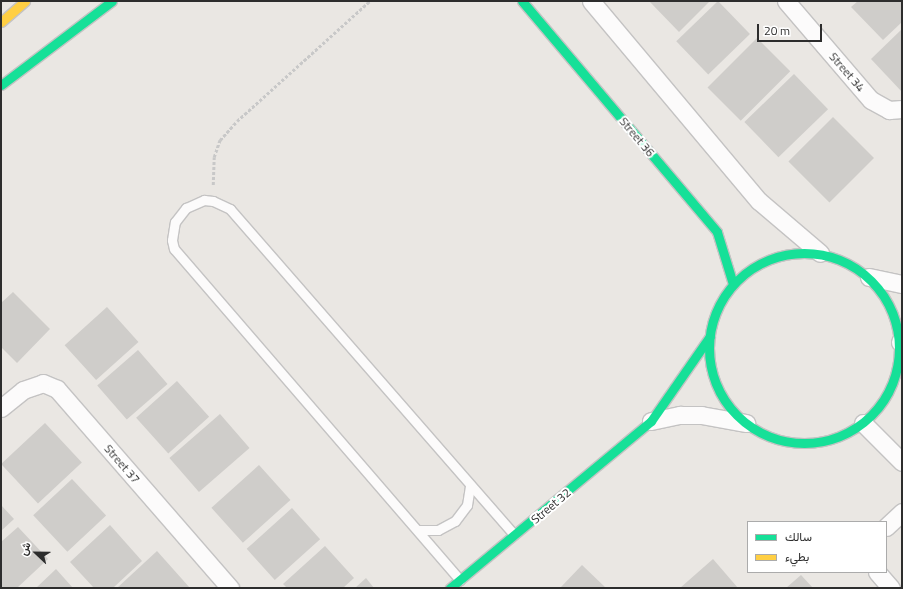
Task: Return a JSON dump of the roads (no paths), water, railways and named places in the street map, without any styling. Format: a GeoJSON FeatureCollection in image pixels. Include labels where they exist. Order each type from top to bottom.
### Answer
{"type":"FeatureCollection","features":[{"type":"Feature","properties":{"kind":"street"},"geometry":{"type":"LineString","coordinates":[[1,22],[25,1]]}},
{"type":"Feature","properties":{"kind":"street"},"geometry":{"type":"LineString","coordinates":[[1,85],[112,1]]}},
{"type":"Feature","properties":{"kind":"street","name":"Street 36"},"geometry":{"type":"LineString","coordinates":[[522,1],[717,232],[733,284]]}},
{"type":"Feature","properties":{"kind":"street"},"geometry":{"type":"LineString","coordinates":[[591,1],[760,201],[820,253]]}},
{"type":"Feature","properties":{"kind":"street","name":"Street 34"},"geometry":{"type":"LineString","coordinates":[[786,1],[871,100],[889,110],[902,109]]}},
{"type":"Feature","properties":{"kind":"street"},"geometry":{"type":"LineString","coordinates":[[801,252],[820,253],[843,260],[869,277],[891,306],[901,340],[899,360],[887,395],[863,423],[830,440],[812,443],[775,438],[746,423],[734,412],[716,384],[709,352],[710,336],[718,308],[733,284],[748,271],[776,257],[801,252]]}},
{"type":"Feature","properties":{"kind":"street"},"geometry":{"type":"LineString","coordinates":[[869,277],[902,284]]}},
{"type":"Feature","properties":{"kind":"street","name":"Street 32"},"geometry":{"type":"LineString","coordinates":[[450,588],[515,536],[651,421],[710,336]]}},
{"type":"Feature","properties":{"kind":"street","name":"Street 37"},"geometry":{"type":"LineString","coordinates":[[1,408],[23,390],[43,383],[57,389],[230,588]]}},
{"type":"Feature","properties":{"kind":"street","name":"Street 32"},"geometry":{"type":"LineString","coordinates":[[651,421],[680,415],[701,415],[746,423]]}},
{"type":"Feature","properties":{"kind":"street"},"geometry":{"type":"LineString","coordinates":[[863,423],[902,462]]}},
{"type":"Feature","properties":{"kind":"street"},"geometry":{"type":"LineString","coordinates":[[887,526],[902,512]]}},
{"type":"Feature","properties":{"kind":"street"},"geometry":{"type":"LineString","coordinates":[[878,573],[891,588]]}},
{"type":"Feature","properties":{"kind":"lane"},"geometry":{"type":"LineString","coordinates":[[460,580],[174,249],[172,231],[179,214],[194,203],[213,201],[230,209],[515,536]]}},
{"type":"Feature","properties":{"kind":"lane"},"geometry":{"type":"LineString","coordinates":[[418,530],[438,530],[455,521],[467,505],[470,486]]}}]}
